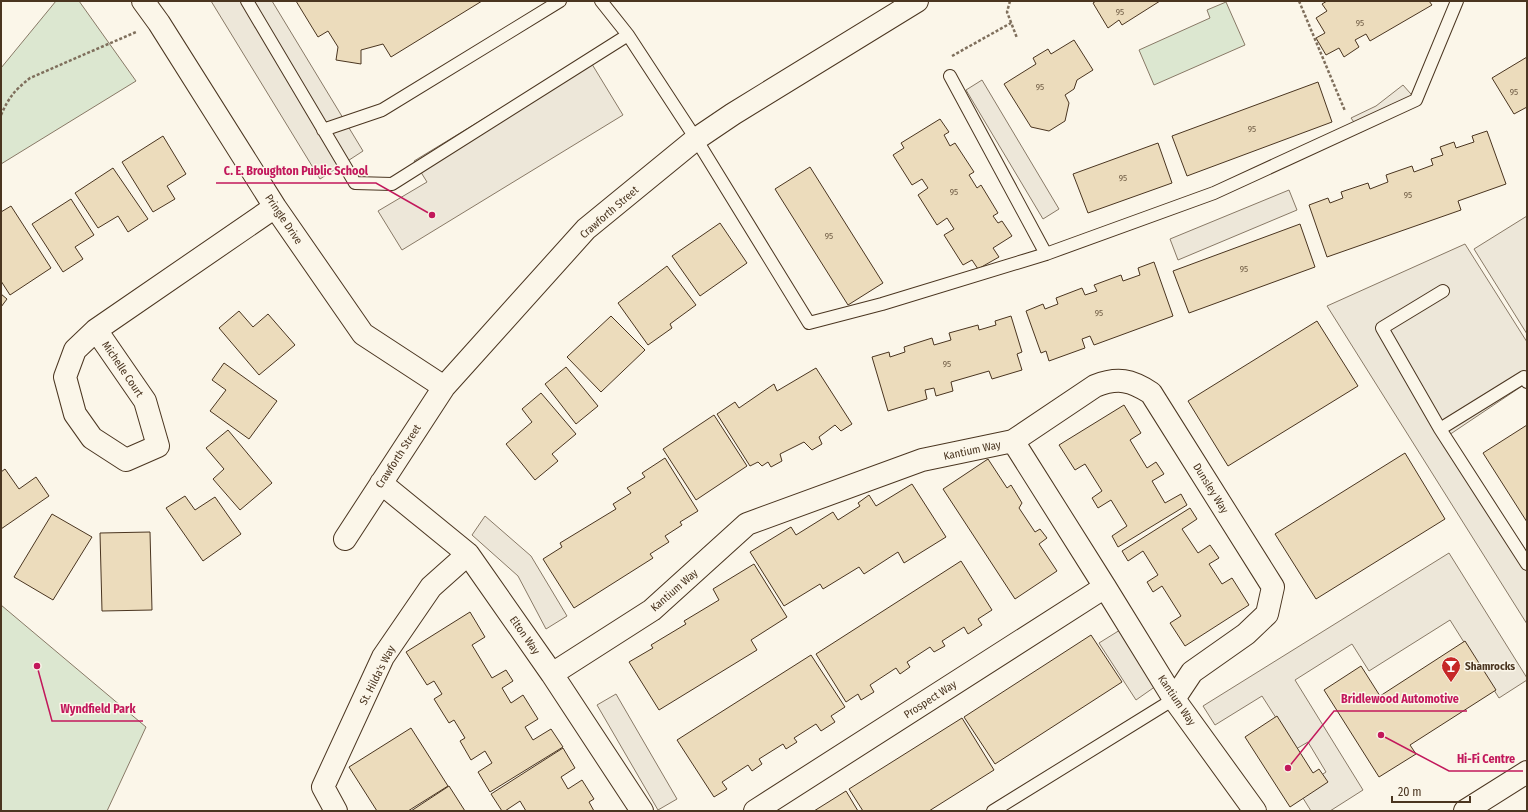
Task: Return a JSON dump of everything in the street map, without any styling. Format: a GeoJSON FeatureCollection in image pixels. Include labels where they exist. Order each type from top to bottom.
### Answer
{"type":"FeatureCollection","features":[{"type":"Feature","properties":{"kind":"street","name":"Pringle Drive"},"geometry":{"type":"LineString","coordinates":[[143,1],[159,23],[275,207],[363,334],[444,387]]}},
{"type":"Feature","properties":{"kind":"street","name":"Crawforth Street"},"geometry":{"type":"LineString","coordinates":[[345,539],[444,387],[586,229],[696,139],[733,114],[917,1]]}},
{"type":"Feature","properties":{"kind":"street","name":"Michelle Court"},"geometry":{"type":"LineString","coordinates":[[96,330],[145,401],[158,446],[126,460],[92,438],[75,414],[66,377],[75,350],[96,330],[275,207]]}},
{"type":"Feature","properties":{"kind":"street","name":"Dunsley Way"},"geometry":{"type":"LineString","coordinates":[[1013,441],[1095,386],[1106,381],[1124,380],[1135,383],[1151,393],[1273,587],[1267,614],[1246,634],[1192,672],[1174,699]]}},
{"type":"Feature","properties":{"kind":"street","name":"Kantium Way"},"geometry":{"type":"LineString","coordinates":[[552,674],[652,610],[747,524],[922,460],[1013,441],[1106,587],[1174,699],[1255,811]]}},
{"type":"Feature","properties":{"kind":"street","name":"Elton Way"},"geometry":{"type":"LineString","coordinates":[[381,483],[468,554],[552,674],[642,811]]}},
{"type":"Feature","properties":{"kind":"street","name":"St. Hilda's Way"},"geometry":{"type":"LineString","coordinates":[[336,811],[323,787],[384,656],[431,587],[468,554]]}},
{"type":"Feature","properties":{"kind":"street","name":"Prospect Way"},"geometry":{"type":"LineString","coordinates":[[755,811],[1106,587]]}},
{"type":"Feature","properties":{"kind":"street"},"geometry":{"type":"LineString","coordinates":[[1465,811],[1527,772]]}},
{"type":"Feature","properties":{"kind":"lane"},"geometry":{"type":"LineString","coordinates":[[247,1],[355,183],[392,184],[628,35]]}},
{"type":"Feature","properties":{"kind":"lane"},"geometry":{"type":"LineString","coordinates":[[323,130],[382,110],[560,1]]}},
{"type":"Feature","properties":{"kind":"lane"},"geometry":{"type":"LineString","coordinates":[[601,1],[628,35],[696,139],[809,323],[882,304],[1046,254],[1214,193],[1416,100],[1457,1]]}},
{"type":"Feature","properties":{"kind":"lane"},"geometry":{"type":"LineString","coordinates":[[950,76],[1046,254]]}},
{"type":"Feature","properties":{"kind":"lane"},"geometry":{"type":"LineString","coordinates":[[1443,290],[1382,328],[1440,429],[1527,564]]}},
{"type":"Feature","properties":{"kind":"lane"},"geometry":{"type":"LineString","coordinates":[[1440,429],[1524,377],[1527,382]]}},
{"type":"Feature","properties":{"kind":"lane"},"geometry":{"type":"LineString","coordinates":[[993,811],[1010,806],[1174,699]]}},
{"type":"Feature","properties":{"kind":"path"},"geometry":{"type":"LineString","coordinates":[[1010,1],[1007,12],[1017,38]]}},
{"type":"Feature","properties":{"kind":"path"},"geometry":{"type":"LineString","coordinates":[[1300,1],[1353,129]]}},
{"type":"Feature","properties":{"kind":"path"},"geometry":{"type":"LineString","coordinates":[[1,115],[8,100],[16,90],[30,78],[159,23]]}},
{"type":"Feature","properties":{"kind":"green space"},"geometry":{"type":"Polygon","coordinates":[[[56,1],[79,1],[136,81],[1,164],[1,68],[56,1]]]}},
{"type":"Feature","properties":{"kind":"green space"},"geometry":{"type":"Polygon","coordinates":[[[1226,2],[1245,45],[1154,85],[1139,50],[1210,18],[1207,10],[1226,2]]]}},
{"type":"Feature","properties":{"kind":"green space"},"geometry":{"type":"Polygon","coordinates":[[[1,605],[146,727],[107,811],[1,811],[1,605]]]}},
{"type":"Feature","properties":{"kind":"shaded area"},"geometry":{"type":"Polygon","coordinates":[[[211,1],[272,1],[363,151],[320,179],[211,1]]]}},
{"type":"Feature","properties":{"kind":"shaded area"},"geometry":{"type":"Polygon","coordinates":[[[587,56],[623,115],[402,250],[378,211],[427,182],[414,161],[587,56]]]}},
{"type":"Feature","properties":{"kind":"shaded area"},"geometry":{"type":"Polygon","coordinates":[[[982,80],[1059,209],[1043,219],[966,90],[982,80]]]}},
{"type":"Feature","properties":{"kind":"shaded area"},"geometry":{"type":"Polygon","coordinates":[[[1403,85],[1418,102],[1361,132],[1351,118],[1376,106],[1403,85]]]}},
{"type":"Feature","properties":{"kind":"shaded area"},"geometry":{"type":"Polygon","coordinates":[[[1289,190],[1297,210],[1178,260],[1170,239],[1289,190]]]}},
{"type":"Feature","properties":{"kind":"shaded area"},"geometry":{"type":"Polygon","coordinates":[[[1527,216],[1527,334],[1474,249],[1527,216]]]}},
{"type":"Feature","properties":{"kind":"shaded area"},"geometry":{"type":"Polygon","coordinates":[[[1465,244],[1527,342],[1527,386],[1525,384],[1449,435],[1527,552],[1527,624],[1327,306],[1465,244]]]}},
{"type":"Feature","properties":{"kind":"shaded area"},"geometry":{"type":"Polygon","coordinates":[[[485,516],[531,556],[567,616],[546,629],[518,576],[472,535],[485,516]]]}},
{"type":"Feature","properties":{"kind":"shaded area"},"geometry":{"type":"Polygon","coordinates":[[[1449,553],[1527,680],[1499,698],[1450,620],[1369,671],[1352,644],[1295,680],[1363,790],[1330,811],[1311,811],[1298,790],[1326,772],[1308,742],[1296,749],[1262,696],[1215,725],[1203,706],[1449,553]]]}},
{"type":"Feature","properties":{"kind":"shaded area"},"geometry":{"type":"Polygon","coordinates":[[[1120,630],[1156,686],[1136,700],[1099,643],[1120,630]]]}},
{"type":"Feature","properties":{"kind":"shaded area"},"geometry":{"type":"Polygon","coordinates":[[[616,694],[677,799],[658,810],[597,705],[616,694]]]}},
{"type":"Feature","properties":{"kind":"building"},"geometry":{"type":"Polygon","coordinates":[[[296,1],[482,1],[391,57],[383,44],[361,50],[361,64],[336,60],[338,47],[328,31],[318,37],[296,1]]]}},
{"type":"Feature","properties":{"kind":"building"},"geometry":{"type":"Polygon","coordinates":[[[1096,1],[1160,1],[1122,25],[1119,20],[1108,28],[1093,3],[1096,1]]]}},
{"type":"Feature","properties":{"kind":"building"},"geometry":{"type":"Polygon","coordinates":[[[1327,1],[1429,1],[1432,5],[1370,41],[1366,34],[1355,40],[1359,47],[1344,57],[1339,48],[1326,55],[1316,38],[1325,33],[1316,18],[1327,11],[1322,4],[1327,1]]]}},
{"type":"Feature","properties":{"kind":"building"},"geometry":{"type":"Polygon","coordinates":[[[1074,40],[1093,70],[1077,80],[1074,89],[1065,95],[1069,103],[1065,121],[1049,131],[1031,127],[1004,84],[1036,64],[1033,58],[1048,49],[1051,54],[1074,40]]]}},
{"type":"Feature","properties":{"kind":"building"},"geometry":{"type":"Polygon","coordinates":[[[1527,57],[1527,107],[1514,114],[1492,78],[1527,57]]]}},
{"type":"Feature","properties":{"kind":"building"},"geometry":{"type":"Polygon","coordinates":[[[1318,82],[1332,122],[1187,176],[1172,136],[1318,82]]]}},
{"type":"Feature","properties":{"kind":"building"},"geometry":{"type":"Polygon","coordinates":[[[940,119],[949,132],[944,135],[950,146],[955,143],[974,172],[969,175],[977,188],[981,185],[998,213],[993,216],[998,223],[1002,221],[1012,236],[993,248],[999,257],[978,269],[972,260],[963,265],[944,235],[954,229],[947,218],[937,225],[918,195],[928,188],[922,179],[912,185],[893,155],[904,148],[901,143],[940,119]]]}},
{"type":"Feature","properties":{"kind":"building"},"geometry":{"type":"Polygon","coordinates":[[[1487,131],[1506,184],[1458,201],[1461,210],[1327,257],[1309,205],[1328,198],[1330,203],[1343,198],[1341,192],[1368,183],[1370,189],[1388,182],[1386,175],[1412,166],[1414,172],[1433,165],[1431,159],[1443,155],[1440,147],[1454,142],[1456,148],[1474,142],[1472,136],[1487,131]]]}},
{"type":"Feature","properties":{"kind":"building"},"geometry":{"type":"Polygon","coordinates":[[[163,136],[186,174],[167,186],[175,199],[153,212],[122,162],[163,136]]]}},
{"type":"Feature","properties":{"kind":"building"},"geometry":{"type":"Polygon","coordinates":[[[1158,143],[1172,183],[1088,213],[1073,174],[1158,143]]]}},
{"type":"Feature","properties":{"kind":"building"},"geometry":{"type":"Polygon","coordinates":[[[810,167],[883,283],[848,305],[775,189],[810,167]]]}},
{"type":"Feature","properties":{"kind":"building"},"geometry":{"type":"Polygon","coordinates":[[[113,168],[148,219],[128,232],[118,216],[98,228],[75,193],[113,168]]]}},
{"type":"Feature","properties":{"kind":"building"},"geometry":{"type":"Polygon","coordinates":[[[71,199],[94,235],[75,247],[83,259],[63,272],[32,224],[71,199]]]}},
{"type":"Feature","properties":{"kind":"building"},"geometry":{"type":"Polygon","coordinates":[[[11,206],[51,268],[10,295],[1,281],[1,212],[11,206]]]}},
{"type":"Feature","properties":{"kind":"building"},"geometry":{"type":"Polygon","coordinates":[[[720,223],[747,263],[700,296],[672,256],[720,223]]]}},
{"type":"Feature","properties":{"kind":"building"},"geometry":{"type":"Polygon","coordinates":[[[1300,224],[1315,267],[1189,313],[1173,271],[1300,224]]]}},
{"type":"Feature","properties":{"kind":"building"},"geometry":{"type":"Polygon","coordinates":[[[1154,262],[1173,316],[1094,345],[1090,336],[1082,339],[1085,348],[1049,361],[1046,351],[1041,353],[1026,311],[1043,304],[1045,309],[1058,304],[1056,298],[1082,288],[1085,295],[1097,291],[1094,285],[1121,275],[1123,281],[1140,275],[1138,268],[1154,262]]]}},
{"type":"Feature","properties":{"kind":"building"},"geometry":{"type":"Polygon","coordinates":[[[667,266],[696,305],[670,324],[672,328],[648,345],[618,303],[667,266]]]}},
{"type":"Feature","properties":{"kind":"building"},"geometry":{"type":"Polygon","coordinates":[[[1,294],[7,299],[1,307],[1,294]]]}},
{"type":"Feature","properties":{"kind":"building"},"geometry":{"type":"Polygon","coordinates":[[[239,311],[253,327],[268,314],[295,345],[259,375],[219,328],[239,311]]]}},
{"type":"Feature","properties":{"kind":"building"},"geometry":{"type":"Polygon","coordinates":[[[611,316],[645,350],[601,392],[567,357],[611,316]]]}},
{"type":"Feature","properties":{"kind":"building"},"geometry":{"type":"Polygon","coordinates":[[[1011,316],[1022,352],[1017,354],[1022,370],[992,379],[989,371],[951,382],[953,391],[936,396],[934,388],[925,390],[927,399],[888,411],[872,357],[889,352],[890,357],[905,352],[904,347],[932,338],[934,345],[951,340],[949,333],[978,325],[979,330],[996,325],[995,321],[1011,316]]]}},
{"type":"Feature","properties":{"kind":"building"},"geometry":{"type":"Polygon","coordinates":[[[1317,321],[1358,386],[1228,466],[1188,401],[1317,321]]]}},
{"type":"Feature","properties":{"kind":"building"},"geometry":{"type":"Polygon","coordinates":[[[224,363],[277,401],[249,439],[210,411],[226,390],[212,380],[224,363]]]}},
{"type":"Feature","properties":{"kind":"building"},"geometry":{"type":"Polygon","coordinates":[[[566,367],[598,406],[576,424],[545,384],[566,367]]]}},
{"type":"Feature","properties":{"kind":"building"},"geometry":{"type":"Polygon","coordinates":[[[816,368],[852,424],[841,431],[835,425],[819,437],[822,444],[812,450],[804,442],[780,454],[782,461],[771,467],[768,462],[762,466],[758,462],[750,466],[717,414],[735,402],[739,408],[774,384],[777,391],[816,368]]]}},
{"type":"Feature","properties":{"kind":"building"},"geometry":{"type":"Polygon","coordinates":[[[541,393],[576,434],[552,454],[558,461],[535,480],[506,444],[532,422],[522,409],[541,393]]]}},
{"type":"Feature","properties":{"kind":"building"},"geometry":{"type":"Polygon","coordinates":[[[1124,405],[1141,433],[1130,440],[1147,468],[1156,462],[1164,474],[1152,481],[1165,503],[1181,494],[1187,505],[1118,547],[1112,536],[1127,526],[1111,500],[1098,508],[1092,498],[1102,491],[1085,464],[1075,470],[1059,445],[1124,405]]]}},
{"type":"Feature","properties":{"kind":"building"},"geometry":{"type":"Polygon","coordinates":[[[714,415],[747,466],[696,500],[663,449],[714,415]]]}},
{"type":"Feature","properties":{"kind":"building"},"geometry":{"type":"Polygon","coordinates":[[[1527,425],[1527,522],[1483,453],[1527,425]]]}},
{"type":"Feature","properties":{"kind":"building"},"geometry":{"type":"Polygon","coordinates":[[[228,430],[272,483],[240,510],[213,479],[224,469],[206,448],[228,430]]]}},
{"type":"Feature","properties":{"kind":"building"},"geometry":{"type":"Polygon","coordinates":[[[1405,453],[1445,519],[1316,599],[1275,534],[1405,453]]]}},
{"type":"Feature","properties":{"kind":"building"},"geometry":{"type":"Polygon","coordinates":[[[665,458],[698,511],[680,522],[682,525],[665,536],[669,542],[650,554],[653,558],[574,608],[543,559],[562,547],[560,543],[616,509],[613,504],[631,493],[627,488],[645,477],[642,473],[665,458]]]}},
{"type":"Feature","properties":{"kind":"building"},"geometry":{"type":"Polygon","coordinates":[[[988,459],[1007,488],[1011,485],[1022,503],[1019,508],[1035,532],[1040,529],[1047,538],[1039,544],[1057,571],[1015,599],[943,489],[988,459]]]}},
{"type":"Feature","properties":{"kind":"building"},"geometry":{"type":"Polygon","coordinates":[[[5,469],[19,489],[36,477],[49,496],[1,529],[1,472],[5,469]]]}},
{"type":"Feature","properties":{"kind":"building"},"geometry":{"type":"Polygon","coordinates":[[[912,484],[946,537],[904,563],[898,552],[864,574],[859,567],[823,589],[820,584],[784,606],[750,552],[791,527],[796,535],[833,512],[838,520],[860,506],[858,503],[869,495],[876,506],[912,484]]]}},
{"type":"Feature","properties":{"kind":"building"},"geometry":{"type":"Polygon","coordinates":[[[185,496],[195,510],[215,497],[241,534],[203,561],[166,508],[185,496]]]}},
{"type":"Feature","properties":{"kind":"building"},"geometry":{"type":"Polygon","coordinates":[[[1190,508],[1197,519],[1182,529],[1198,553],[1210,545],[1219,558],[1209,564],[1222,584],[1232,578],[1249,605],[1185,646],[1170,623],[1181,616],[1162,586],[1153,592],[1147,582],[1158,575],[1143,551],[1128,561],[1122,551],[1190,508]]]}},
{"type":"Feature","properties":{"kind":"building"},"geometry":{"type":"Polygon","coordinates":[[[52,514],[92,537],[53,600],[14,577],[52,514]]]}},
{"type":"Feature","properties":{"kind":"building"},"geometry":{"type":"Polygon","coordinates":[[[150,532],[152,610],[102,611],[100,533],[150,532]]]}},
{"type":"Feature","properties":{"kind":"building"},"geometry":{"type":"Polygon","coordinates":[[[961,561],[992,610],[978,619],[982,625],[968,634],[964,627],[942,641],[945,646],[934,652],[930,647],[907,662],[910,667],[900,674],[896,668],[870,685],[874,692],[861,700],[858,694],[846,702],[816,654],[961,561]]]}},
{"type":"Feature","properties":{"kind":"building"},"geometry":{"type":"Polygon","coordinates":[[[754,564],[787,617],[751,640],[757,650],[659,710],[629,662],[653,648],[651,645],[686,624],[684,621],[719,600],[713,589],[754,564]]]}},
{"type":"Feature","properties":{"kind":"building"},"geometry":{"type":"Polygon","coordinates":[[[470,612],[485,637],[472,645],[492,678],[506,670],[513,681],[502,688],[511,703],[523,695],[538,719],[525,727],[533,740],[551,729],[563,747],[490,792],[478,772],[492,763],[485,751],[471,760],[460,741],[465,738],[454,720],[449,723],[434,699],[442,694],[434,681],[427,685],[406,652],[470,612]]]}},
{"type":"Feature","properties":{"kind":"building"},"geometry":{"type":"Polygon","coordinates":[[[1091,635],[1122,682],[995,764],[964,717],[1091,635]]]}},
{"type":"Feature","properties":{"kind":"building"},"geometry":{"type":"Polygon","coordinates":[[[1465,641],[1496,690],[1410,745],[1416,754],[1379,777],[1324,690],[1361,666],[1380,696],[1465,641]]]}},
{"type":"Feature","properties":{"kind":"building"},"geometry":{"type":"Polygon","coordinates":[[[811,655],[845,707],[831,716],[835,722],[821,731],[816,724],[794,738],[797,742],[786,749],[783,744],[759,759],[762,764],[752,771],[748,765],[722,782],[727,789],[714,797],[677,740],[811,655]]]}},
{"type":"Feature","properties":{"kind":"building"},"geometry":{"type":"Polygon","coordinates":[[[1277,716],[1313,773],[1319,769],[1328,782],[1290,807],[1245,737],[1277,716]]]}},
{"type":"Feature","properties":{"kind":"building"},"geometry":{"type":"Polygon","coordinates":[[[962,718],[994,770],[929,811],[863,811],[849,789],[962,718]]]}},
{"type":"Feature","properties":{"kind":"building"},"geometry":{"type":"Polygon","coordinates":[[[411,728],[448,786],[408,811],[377,811],[349,767],[411,728]]]}},
{"type":"Feature","properties":{"kind":"building"},"geometry":{"type":"Polygon","coordinates":[[[563,748],[575,768],[561,777],[568,789],[582,780],[594,799],[589,802],[594,811],[526,811],[520,801],[505,811],[502,811],[491,794],[563,748]]]}},
{"type":"Feature","properties":{"kind":"building"},"geometry":{"type":"Polygon","coordinates":[[[449,786],[465,811],[411,811],[449,786]]]}},
{"type":"Feature","properties":{"kind":"building"},"geometry":{"type":"Polygon","coordinates":[[[846,791],[858,811],[814,811],[846,791]]]}},
{"type":"Feature","properties":{"kind":"place","name":"C. E. Broughton Public School"},"geometry":{"type":"Point","coordinates":[432,215]}},
{"type":"Feature","properties":{"kind":"place","name":"Wyndfield Park"},"geometry":{"type":"Point","coordinates":[37,666]}},
{"type":"Feature","properties":{"kind":"place","name":"Shamrocks"},"geometry":{"type":"Point","coordinates":[1451,683]}},
{"type":"Feature","properties":{"kind":"place","name":"Hi-Fi Centre"},"geometry":{"type":"Point","coordinates":[1381,735]}},
{"type":"Feature","properties":{"kind":"place","name":"Bridlewood Automotive"},"geometry":{"type":"Point","coordinates":[1288,768]}}]}
